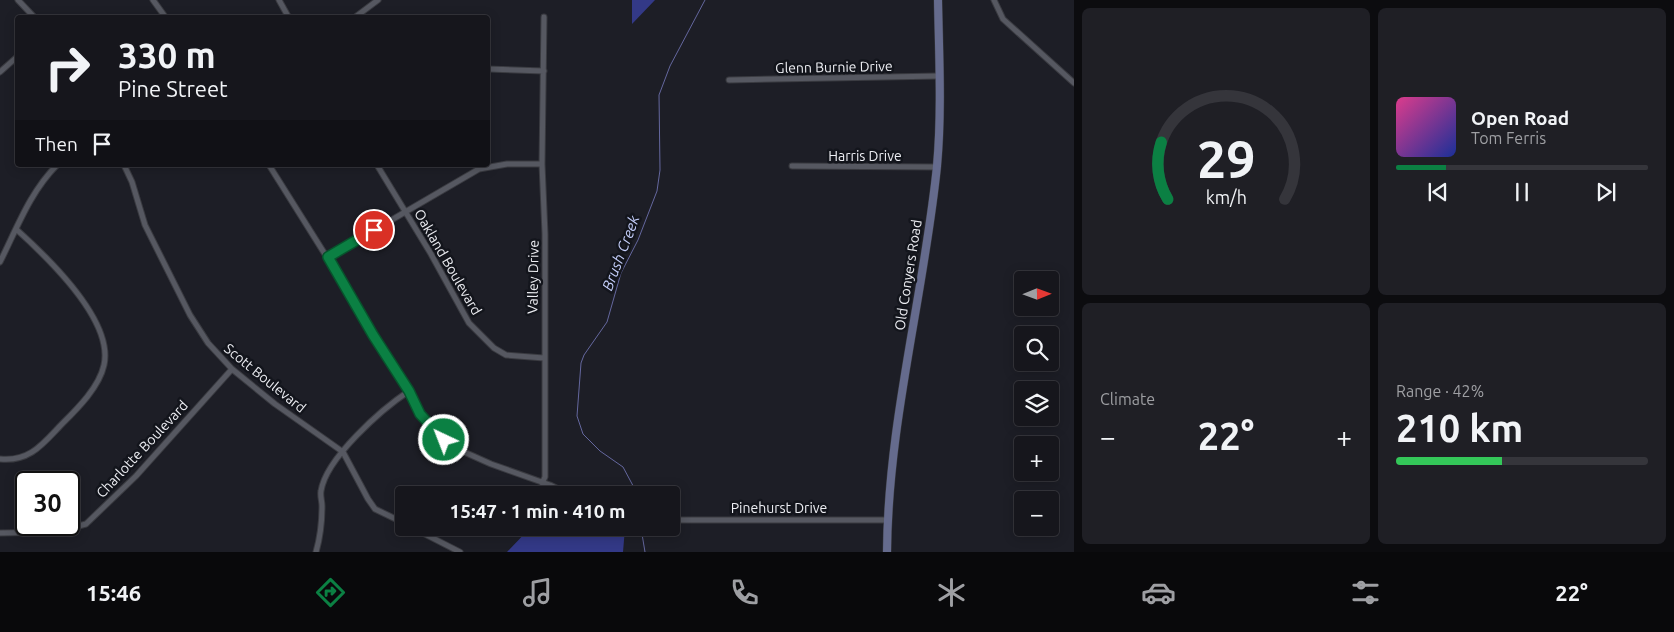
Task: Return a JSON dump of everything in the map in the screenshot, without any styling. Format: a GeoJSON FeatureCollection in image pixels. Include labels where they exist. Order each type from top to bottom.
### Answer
{"type":"FeatureCollection","features":[{"type":"Feature","properties":{"kind":"street"},"geometry":{"type":"LineString","coordinates":[[18,0],[32,15]]}},
{"type":"Feature","properties":{"kind":"street"},"geometry":{"type":"LineString","coordinates":[[153,0],[164,15]]}},
{"type":"Feature","properties":{"kind":"street"},"geometry":{"type":"LineString","coordinates":[[279,0],[287,15]]}},
{"type":"Feature","properties":{"kind":"street"},"geometry":{"type":"LineString","coordinates":[[358,15],[378,0]]}},
{"type":"Feature","properties":{"kind":"street","name":"Old Conyers Road"},"geometry":{"type":"LineString","coordinates":[[887,552],[887,520],[893,446],[937,167],[940,118],[938,0]]}},
{"type":"Feature","properties":{"kind":"street"},"geometry":{"type":"LineString","coordinates":[[994,0],[1003,19],[1074,83]]}},
{"type":"Feature","properties":{"kind":"street","name":"Valley Drive"},"geometry":{"type":"LineString","coordinates":[[542,483],[545,477],[542,164],[544,17]]}},
{"type":"Feature","properties":{"kind":"street"},"geometry":{"type":"LineString","coordinates":[[0,72],[15,59]]}},
{"type":"Feature","properties":{"kind":"street"},"geometry":{"type":"LineString","coordinates":[[490,69],[544,71]]}},
{"type":"Feature","properties":{"kind":"street","name":"Glenn Burnie Drive"},"geometry":{"type":"LineString","coordinates":[[729,80],[939,76]]}},
{"type":"Feature","properties":{"kind":"street"},"geometry":{"type":"LineString","coordinates":[[490,166],[542,164]]}},
{"type":"Feature","properties":{"kind":"street","name":"Harris Drive"},"geometry":{"type":"LineString","coordinates":[[792,166],[937,167]]}},
{"type":"Feature","properties":{"kind":"street"},"geometry":{"type":"LineString","coordinates":[[0,262],[31,198],[55,167]]}},
{"type":"Feature","properties":{"kind":"street","name":"Scott Boulevard"},"geometry":{"type":"LineString","coordinates":[[125,167],[132,182],[145,225],[190,315],[208,343],[232,369],[275,404],[343,452],[368,499],[375,508],[395,518]]}},
{"type":"Feature","properties":{"kind":"street"},"geometry":{"type":"LineString","coordinates":[[270,167],[328,257],[373,335],[409,391],[420,414],[453,447],[549,486]]}},
{"type":"Feature","properties":{"kind":"street","name":"Oakland Boulevard"},"geometry":{"type":"LineString","coordinates":[[378,167],[406,212],[462,312],[480,335],[506,355],[544,358]]}},
{"type":"Feature","properties":{"kind":"street"},"geometry":{"type":"LineString","coordinates":[[328,257],[484,167]]}},
{"type":"Feature","properties":{"kind":"street"},"geometry":{"type":"LineString","coordinates":[[0,459],[23,458],[40,446],[72,414],[97,382],[104,366],[106,351],[97,327],[65,276],[16,229]]}},
{"type":"Feature","properties":{"kind":"street","name":"Charlotte Boulevard"},"geometry":{"type":"LineString","coordinates":[[0,533],[56,532],[86,524],[136,476],[232,369]]}},
{"type":"Feature","properties":{"kind":"street"},"geometry":{"type":"LineString","coordinates":[[316,552],[323,484],[328,472],[343,452],[393,402],[409,391]]}},
{"type":"Feature","properties":{"kind":"street","name":"Pinehurst Drive"},"geometry":{"type":"LineString","coordinates":[[680,520],[887,520]]}},
{"type":"Feature","properties":{"kind":"street"},"geometry":{"type":"LineString","coordinates":[[429,536],[460,552]]}},
{"type":"Feature","properties":{"kind":"shaded area"},"geometry":{"type":"Polygon","coordinates":[[[632,0],[655,0],[632,24],[632,0]]]}},
{"type":"Feature","properties":{"kind":"shaded area"},"geometry":{"type":"Polygon","coordinates":[[[522,536],[624,536],[623,552],[507,552],[522,536]]]}},
{"type":"Feature","properties":{"kind":"waterway","name":"Brush Creek"},"geometry":{"type":"LineString","coordinates":[[633,486],[623,467],[600,451],[583,434],[577,416],[581,363],[584,355],[607,322],[621,273],[638,240],[657,191],[660,170],[659,95],[670,66],[705,0]]}},
{"type":"Feature","properties":{"kind":"waterway","name":"Brush Creek"},"geometry":{"type":"LineString","coordinates":[[642,536],[645,552]]}},
{"type":"Feature","properties":{"kind":"route"},"geometry":{"type":"LineString","coordinates":[[374,230],[328,257],[373,335],[409,391],[420,414],[444,440]]}}]}
